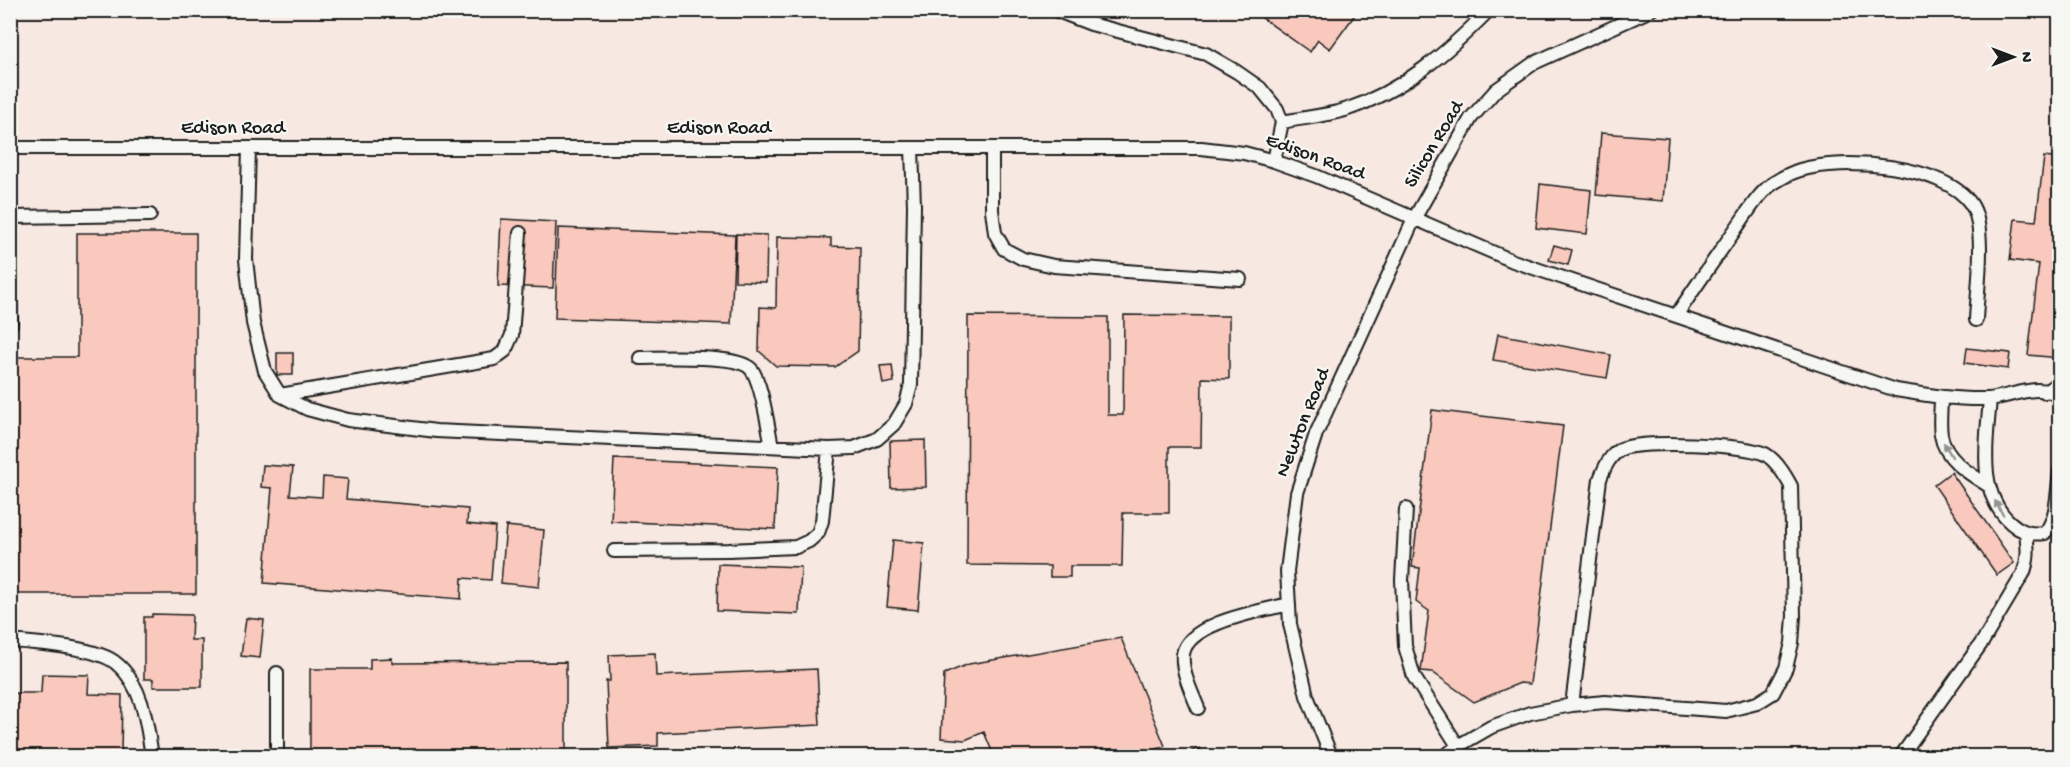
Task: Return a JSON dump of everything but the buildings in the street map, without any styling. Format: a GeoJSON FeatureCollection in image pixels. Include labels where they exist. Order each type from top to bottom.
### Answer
{"type":"FeatureCollection","features":[{"type":"Feature","properties":{"kind":"lane"},"geometry":{"type":"LineString","coordinates":[[1055,10],[1091,24],[1206,54],[1237,72],[1260,88],[1277,109],[1282,122],[1274,161]]}},
{"type":"Feature","properties":{"kind":"lane"},"geometry":{"type":"LineString","coordinates":[[1282,122],[1343,110],[1382,95],[1409,80],[1432,63],[1489,10]]}},
{"type":"Feature","properties":{"kind":"lane","name":"Silicon Road"},"geometry":{"type":"LineString","coordinates":[[1414,219],[1471,118],[1496,90],[1534,63],[1651,10]]}},
{"type":"Feature","properties":{"kind":"lane","name":"Edison Road"},"geometry":{"type":"LineString","coordinates":[[10,148],[1201,148],[1244,153],[1316,176],[1513,261],[1896,390],[1941,397],[1990,399],[2029,391],[2045,392]]}},
{"type":"Feature","properties":{"kind":"lane"},"geometry":{"type":"LineString","coordinates":[[249,148],[246,259],[253,323],[265,371],[280,395],[307,408],[348,420],[436,431],[829,448],[854,448],[877,439],[894,424],[906,404],[911,386],[915,206],[912,148]]}},
{"type":"Feature","properties":{"kind":"lane"},"geometry":{"type":"LineString","coordinates":[[992,148],[992,210],[995,233],[1004,249],[1023,259],[1054,266],[1240,279]]}},
{"type":"Feature","properties":{"kind":"lane"},"geometry":{"type":"LineString","coordinates":[[1676,316],[1748,212],[1769,186],[1784,176],[1816,166],[1859,164],[1915,170],[1957,189],[1971,204],[1979,222],[1976,320]]}},
{"type":"Feature","properties":{"kind":"lane"},"geometry":{"type":"LineString","coordinates":[[10,217],[150,215]]}},
{"type":"Feature","properties":{"kind":"lane","name":"Newton Road"},"geometry":{"type":"LineString","coordinates":[[1331,756],[1306,696],[1290,624],[1287,571],[1297,493],[1317,434],[1414,219]]}},
{"type":"Feature","properties":{"kind":"lane"},"geometry":{"type":"LineString","coordinates":[[280,395],[494,359],[506,351],[512,335],[520,233]]}},
{"type":"Feature","properties":{"kind":"lane"},"geometry":{"type":"LineString","coordinates":[[10,283],[11,324]]}},
{"type":"Feature","properties":{"kind":"lane"},"geometry":{"type":"LineString","coordinates":[[640,358],[718,359],[737,361],[751,368],[759,385],[772,446]]}},
{"type":"Feature","properties":{"kind":"lane"},"geometry":{"type":"LineString","coordinates":[[2045,392],[2060,382]]}},
{"type":"Feature","properties":{"kind":"lane"},"geometry":{"type":"LineString","coordinates":[[2045,392],[2055,394],[2060,398]]}},
{"type":"Feature","properties":{"kind":"lane"},"geometry":{"type":"LineString","coordinates":[[1941,397],[1941,436],[1945,446],[1964,470],[1989,486]]}},
{"type":"Feature","properties":{"kind":"lane"},"geometry":{"type":"LineString","coordinates":[[1990,399],[1986,459],[1989,486],[2003,515],[2018,529],[2037,534],[2045,533],[2051,526],[2060,471]]}},
{"type":"Feature","properties":{"kind":"lane"},"geometry":{"type":"LineString","coordinates":[[1445,756],[1491,727],[1530,713],[1572,705],[1605,702],[1726,711],[1757,703],[1773,693],[1786,668],[1792,643],[1794,616],[1791,486],[1782,470],[1766,455],[1725,445],[1641,446],[1623,448],[1608,460],[1600,479],[1572,705]]}},
{"type":"Feature","properties":{"kind":"lane"},"geometry":{"type":"LineString","coordinates":[[614,551],[740,550],[796,547],[809,541],[818,532],[822,521],[829,448]]}},
{"type":"Feature","properties":{"kind":"lane"},"geometry":{"type":"LineString","coordinates":[[1406,509],[1402,580],[1405,646],[1414,677],[1458,746]]}},
{"type":"Feature","properties":{"kind":"lane"},"geometry":{"type":"LineString","coordinates":[[1900,756],[1983,641],[2023,574],[2028,563],[2029,549],[2026,532]]}},
{"type":"Feature","properties":{"kind":"lane"},"geometry":{"type":"LineString","coordinates":[[1198,708],[1185,670],[1183,654],[1192,638],[1213,624],[1288,604]]}},
{"type":"Feature","properties":{"kind":"lane"},"geometry":{"type":"LineString","coordinates":[[10,641],[67,647],[93,653],[116,662],[132,681],[141,703],[152,756]]}},
{"type":"Feature","properties":{"kind":"lane"},"geometry":{"type":"LineString","coordinates":[[277,673],[277,756]]}}]}
